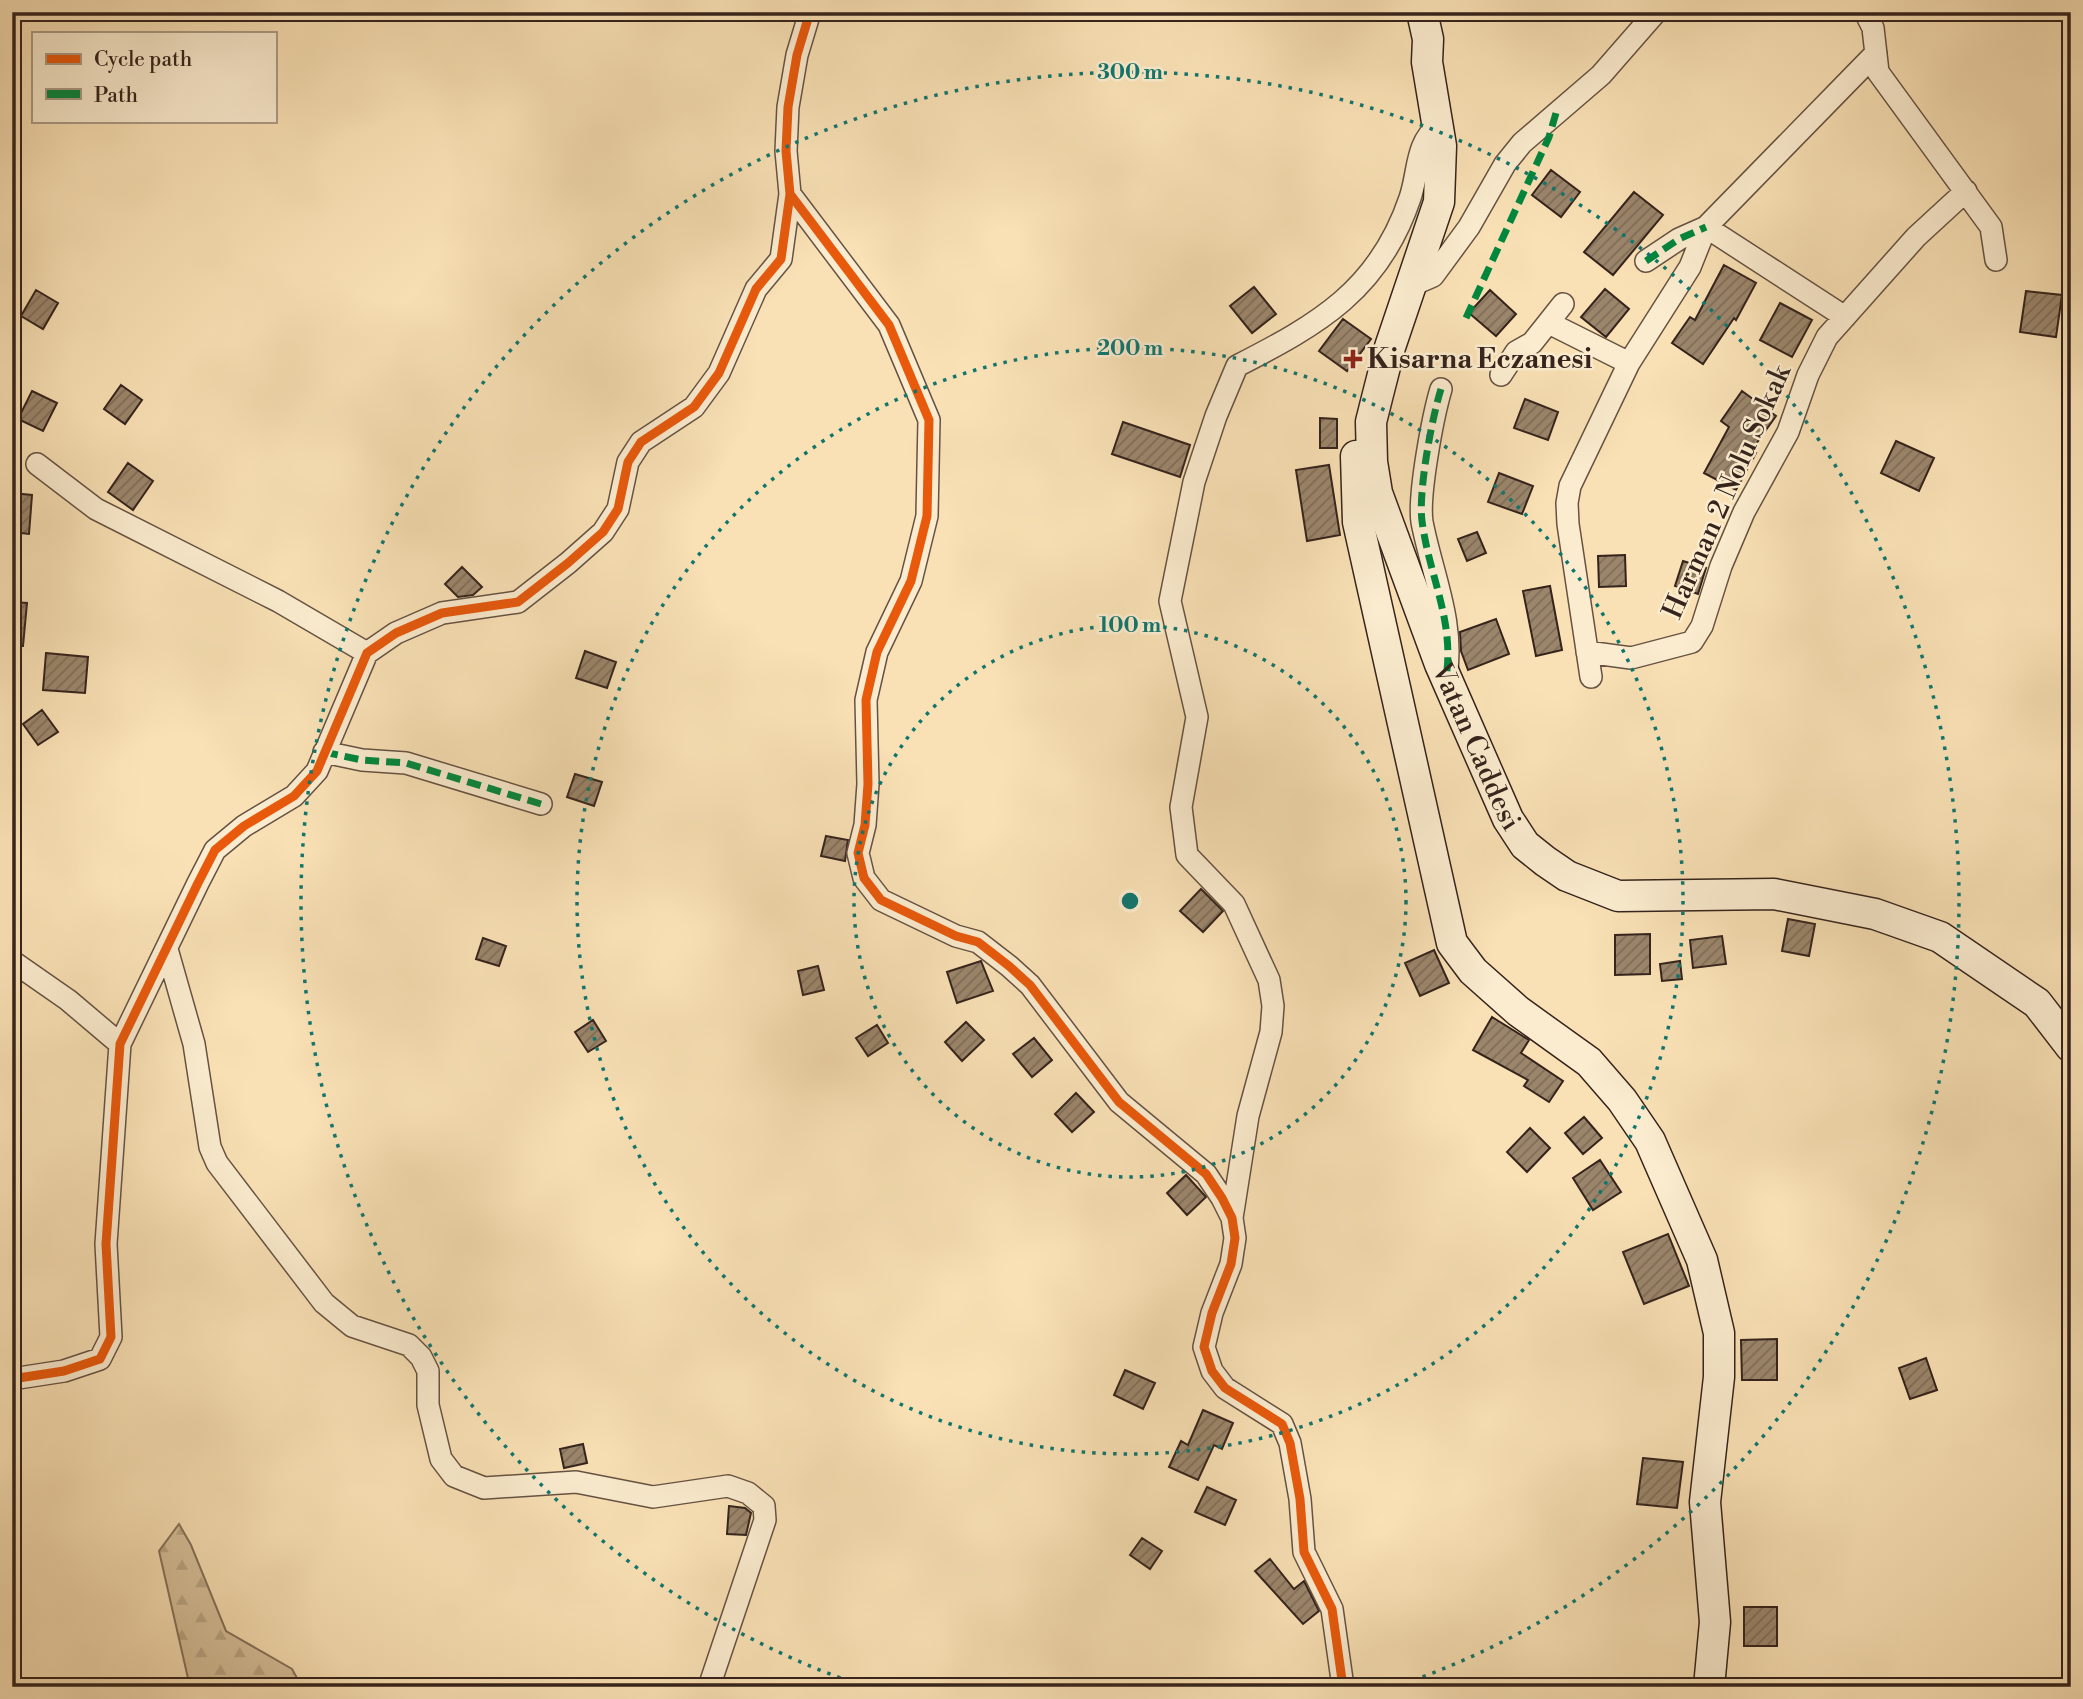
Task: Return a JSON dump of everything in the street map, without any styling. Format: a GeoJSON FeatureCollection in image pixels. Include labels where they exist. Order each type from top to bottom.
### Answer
{"type":"FeatureCollection","features":[{"type":"Feature","properties":{"kind":"street"},"geometry":{"type":"LineString","coordinates":[[12,1378],[64,1371],[100,1359],[111,1336],[106,1244],[120,1044],[215,850],[244,826],[294,796],[317,771],[367,653],[396,633],[442,613],[517,602],[603,532],[618,509],[628,462],[641,442],[694,407],[719,373],[756,289],[781,259],[790,194],[786,151],[788,107],[797,55],[810,12]]}},
{"type":"Feature","properties":{"kind":"street","name":"Vatan Caddesi"},"geometry":{"type":"LineString","coordinates":[[1404,12],[1414,42],[1427,62]]}},
{"type":"Feature","properties":{"kind":"street","name":"Vatan Caddesi"},"geometry":{"type":"LineString","coordinates":[[1422,12],[1428,39],[1427,62],[1439,125],[1442,168],[1439,202],[1410,286],[1371,422],[1377,493],[1446,678],[1508,819],[1525,845],[1567,876],[1618,896],[1774,894],[1875,914],[1940,937],[2037,1003],[2071,1047]]}},
{"type":"Feature","properties":{"kind":"street"},"geometry":{"type":"LineString","coordinates":[[1410,286],[1433,276],[1469,227],[1504,164],[1522,143],[1601,75],[1657,12]]}},
{"type":"Feature","properties":{"kind":"street"},"geometry":{"type":"LineString","coordinates":[[1865,12],[1873,28],[1878,72],[1991,227],[1996,260]]}},
{"type":"Feature","properties":{"kind":"street"},"geometry":{"type":"LineString","coordinates":[[1591,677],[1567,503],[1570,486],[1629,363],[1690,267],[1706,228],[1876,53]]}},
{"type":"Feature","properties":{"kind":"street"},"geometry":{"type":"LineString","coordinates":[[1342,1687],[1332,1609],[1304,1552],[1300,1499],[1290,1443],[1282,1424],[1226,1388],[1212,1371],[1205,1347],[1212,1313],[1231,1264],[1235,1238],[1232,1219],[1248,1116],[1271,1032],[1273,1006],[1269,980],[1234,904],[1187,855],[1181,807],[1197,717],[1170,601],[1194,482],[1216,416],[1237,366],[1281,345],[1323,319],[1366,279],[1389,246],[1411,197],[1426,136],[1439,125]]}},
{"type":"Feature","properties":{"kind":"street","name":"Harman 2 Nolu Sokak"},"geometry":{"type":"LineString","coordinates":[[1587,652],[1631,658],[1692,642],[1702,626],[1721,566],[1744,512],[1788,432],[1808,374],[1827,337],[1916,237],[1966,191]]}},
{"type":"Feature","properties":{"kind":"street"},"geometry":{"type":"LineString","coordinates":[[790,194],[889,325],[929,420],[928,516],[911,582],[877,652],[866,700],[868,783],[865,825],[858,853],[864,878],[881,900],[956,936],[978,942],[1030,985],[1119,1102],[1206,1174],[1232,1219]]}},
{"type":"Feature","properties":{"kind":"street"},"geometry":{"type":"LineString","coordinates":[[1646,261],[1679,239],[1706,228]]}},
{"type":"Feature","properties":{"kind":"street"},"geometry":{"type":"LineString","coordinates":[[1706,228],[1845,317]]}},
{"type":"Feature","properties":{"kind":"street"},"geometry":{"type":"LineString","coordinates":[[1501,375],[1516,352],[1532,343],[1563,304]]}},
{"type":"Feature","properties":{"kind":"street"},"geometry":{"type":"LineString","coordinates":[[1549,323],[1629,363]]}},
{"type":"Feature","properties":{"kind":"street"},"geometry":{"type":"LineString","coordinates":[[1441,389],[1428,454],[1422,519],[1450,649],[1446,678]]}},
{"type":"Feature","properties":{"kind":"street"},"geometry":{"type":"LineString","coordinates":[[1378,394],[1358,433],[1355,489],[1358,522],[1452,943],[1473,971],[1518,1011],[1589,1062],[1622,1100],[1650,1141],[1702,1259],[1719,1333],[1718,1377],[1705,1502],[1715,1622],[1709,1687]]}},
{"type":"Feature","properties":{"kind":"street"},"geometry":{"type":"LineString","coordinates":[[37,464],[96,509],[278,601],[367,653]]}},
{"type":"Feature","properties":{"kind":"street"},"geometry":{"type":"LineString","coordinates":[[324,752],[362,760],[406,763],[471,780],[541,804]]}},
{"type":"Feature","properties":{"kind":"street"},"geometry":{"type":"LineString","coordinates":[[167,948],[194,1044],[210,1147],[217,1163],[324,1303],[352,1326],[409,1345],[421,1357],[428,1371],[428,1405],[441,1459],[454,1475],[484,1488],[576,1482],[653,1497],[728,1486],[748,1493],[764,1506],[765,1520],[709,1687]]}},
{"type":"Feature","properties":{"kind":"street"},"geometry":{"type":"LineString","coordinates":[[12,961],[68,1000],[120,1044]]}},
{"type":"Feature","properties":{"kind":"green space"},"geometry":{"type":"Polygon","coordinates":[[[179,1524],[191,1545],[226,1631],[292,1669],[302,1687],[190,1687],[159,1551],[179,1524]]]}},
{"type":"Feature","properties":{"kind":"building"},"geometry":{"type":"Polygon","coordinates":[[[1551,170],[1580,192],[1561,217],[1532,195],[1551,170]]]}},
{"type":"Feature","properties":{"kind":"building"},"geometry":{"type":"Polygon","coordinates":[[[1634,192],[1663,215],[1613,275],[1584,252],[1634,192]]]}},
{"type":"Feature","properties":{"kind":"building"},"geometry":{"type":"Polygon","coordinates":[[[1724,265],[1756,283],[1736,320],[1734,318],[1703,364],[1672,343],[1690,317],[1695,320],[1724,265]]]}},
{"type":"Feature","properties":{"kind":"building"},"geometry":{"type":"Polygon","coordinates":[[[1254,287],[1276,314],[1252,333],[1230,306],[1254,287]]]}},
{"type":"Feature","properties":{"kind":"building"},"geometry":{"type":"Polygon","coordinates":[[[1605,289],[1629,309],[1606,337],[1581,317],[1605,289]]]}},
{"type":"Feature","properties":{"kind":"building"},"geometry":{"type":"Polygon","coordinates":[[[36,290],[58,303],[43,329],[21,316],[36,290]]]}},
{"type":"Feature","properties":{"kind":"building"},"geometry":{"type":"Polygon","coordinates":[[[1490,290],[1516,314],[1496,336],[1469,313],[1490,290]]]}},
{"type":"Feature","properties":{"kind":"building"},"geometry":{"type":"Polygon","coordinates":[[[2026,291],[2062,295],[2056,337],[2020,332],[2026,291]]]}},
{"type":"Feature","properties":{"kind":"building"},"geometry":{"type":"Polygon","coordinates":[[[1780,303],[1812,320],[1792,357],[1760,340],[1780,303]]]}},
{"type":"Feature","properties":{"kind":"building"},"geometry":{"type":"Polygon","coordinates":[[[1343,319],[1371,339],[1347,371],[1319,351],[1343,319]]]}},
{"type":"Feature","properties":{"kind":"building"},"geometry":{"type":"Polygon","coordinates":[[[121,385],[142,400],[125,424],[104,409],[121,385]]]}},
{"type":"Feature","properties":{"kind":"building"},"geometry":{"type":"Polygon","coordinates":[[[32,391],[57,403],[43,431],[18,419],[32,391]]]}},
{"type":"Feature","properties":{"kind":"building"},"geometry":{"type":"Polygon","coordinates":[[[1742,391],[1776,416],[1751,451],[1756,453],[1736,490],[1704,473],[1729,427],[1721,421],[1742,391]]]}},
{"type":"Feature","properties":{"kind":"building"},"geometry":{"type":"Polygon","coordinates":[[[1525,399],[1558,412],[1548,440],[1514,428],[1525,399]]]}},
{"type":"Feature","properties":{"kind":"building"},"geometry":{"type":"Polygon","coordinates":[[[1320,418],[1337,419],[1337,448],[1320,448],[1320,418]]]}},
{"type":"Feature","properties":{"kind":"building"},"geometry":{"type":"Polygon","coordinates":[[[1123,422],[1190,445],[1180,477],[1112,454],[1123,422]]]}},
{"type":"Feature","properties":{"kind":"building"},"geometry":{"type":"Polygon","coordinates":[[[1896,441],[1934,458],[1919,491],[1881,473],[1896,441]]]}},
{"type":"Feature","properties":{"kind":"building"},"geometry":{"type":"Polygon","coordinates":[[[128,463],[153,481],[133,510],[108,492],[128,463]]]}},
{"type":"Feature","properties":{"kind":"building"},"geometry":{"type":"Polygon","coordinates":[[[1329,465],[1340,535],[1307,541],[1296,470],[1329,465]]]}},
{"type":"Feature","properties":{"kind":"building"},"geometry":{"type":"Polygon","coordinates":[[[1499,473],[1533,486],[1522,514],[1488,502],[1499,473]]]}},
{"type":"Feature","properties":{"kind":"building"},"geometry":{"type":"Polygon","coordinates":[[[12,493],[32,495],[29,534],[12,532],[12,493]]]}},
{"type":"Feature","properties":{"kind":"building"},"geometry":{"type":"Polygon","coordinates":[[[1477,532],[1486,553],[1467,561],[1458,539],[1477,532]]]}},
{"type":"Feature","properties":{"kind":"building"},"geometry":{"type":"Polygon","coordinates":[[[1625,555],[1626,586],[1599,587],[1598,556],[1625,555]]]}},
{"type":"Feature","properties":{"kind":"building"},"geometry":{"type":"Polygon","coordinates":[[[1683,561],[1706,568],[1698,594],[1675,586],[1683,561]]]}},
{"type":"Feature","properties":{"kind":"building"},"geometry":{"type":"Polygon","coordinates":[[[462,567],[482,587],[473,595],[458,597],[445,584],[462,567]]]}},
{"type":"Feature","properties":{"kind":"building"},"geometry":{"type":"Polygon","coordinates":[[[1550,586],[1562,650],[1536,656],[1523,591],[1550,586]]]}},
{"type":"Feature","properties":{"kind":"building"},"geometry":{"type":"Polygon","coordinates":[[[12,602],[27,603],[23,646],[12,646],[12,602]]]}},
{"type":"Feature","properties":{"kind":"building"},"geometry":{"type":"Polygon","coordinates":[[[1496,619],[1509,654],[1468,670],[1461,651],[1460,632],[1496,619]]]}},
{"type":"Feature","properties":{"kind":"building"},"geometry":{"type":"Polygon","coordinates":[[[585,651],[616,662],[607,688],[576,678],[585,651]]]}},
{"type":"Feature","properties":{"kind":"building"},"geometry":{"type":"Polygon","coordinates":[[[46,653],[88,657],[85,693],[43,690],[46,653]]]}},
{"type":"Feature","properties":{"kind":"building"},"geometry":{"type":"Polygon","coordinates":[[[42,710],[58,732],[38,745],[23,724],[42,710]]]}},
{"type":"Feature","properties":{"kind":"building"},"geometry":{"type":"Polygon","coordinates":[[[575,774],[602,782],[594,806],[567,797],[575,774]]]}},
{"type":"Feature","properties":{"kind":"building"},"geometry":{"type":"Polygon","coordinates":[[[826,836],[848,840],[845,861],[821,856],[826,836]]]}},
{"type":"Feature","properties":{"kind":"building"},"geometry":{"type":"Polygon","coordinates":[[[1201,889],[1223,911],[1203,932],[1180,911],[1201,889]]]}},
{"type":"Feature","properties":{"kind":"building"},"geometry":{"type":"Polygon","coordinates":[[[1788,919],[1815,924],[1809,956],[1782,951],[1788,919]]]}},
{"type":"Feature","properties":{"kind":"building"},"geometry":{"type":"Polygon","coordinates":[[[1650,934],[1650,974],[1615,975],[1615,935],[1650,934]]]}},
{"type":"Feature","properties":{"kind":"building"},"geometry":{"type":"Polygon","coordinates":[[[1722,936],[1726,964],[1693,968],[1690,940],[1722,936]]]}},
{"type":"Feature","properties":{"kind":"building"},"geometry":{"type":"Polygon","coordinates":[[[483,938],[506,946],[499,966],[476,959],[483,938]]]}},
{"type":"Feature","properties":{"kind":"building"},"geometry":{"type":"Polygon","coordinates":[[[1434,950],[1449,983],[1420,996],[1405,963],[1434,950]]]}},
{"type":"Feature","properties":{"kind":"building"},"geometry":{"type":"Polygon","coordinates":[[[981,961],[993,991],[957,1003],[947,972],[981,961]]]}},
{"type":"Feature","properties":{"kind":"building"},"geometry":{"type":"Polygon","coordinates":[[[1680,961],[1682,979],[1662,981],[1660,964],[1680,961]]]}},
{"type":"Feature","properties":{"kind":"building"},"geometry":{"type":"Polygon","coordinates":[[[818,966],[824,990],[803,995],[798,971],[818,966]]]}},
{"type":"Feature","properties":{"kind":"building"},"geometry":{"type":"Polygon","coordinates":[[[1492,1017],[1529,1040],[1521,1053],[1563,1081],[1549,1102],[1524,1086],[1528,1080],[1473,1050],[1492,1017]]]}},
{"type":"Feature","properties":{"kind":"building"},"geometry":{"type":"Polygon","coordinates":[[[593,1020],[606,1041],[588,1052],[575,1032],[593,1020]]]}},
{"type":"Feature","properties":{"kind":"building"},"geometry":{"type":"Polygon","coordinates":[[[966,1022],[984,1040],[962,1061],[945,1042],[966,1022]]]}},
{"type":"Feature","properties":{"kind":"building"},"geometry":{"type":"Polygon","coordinates":[[[877,1025],[888,1043],[868,1056],[856,1038],[877,1025]]]}},
{"type":"Feature","properties":{"kind":"building"},"geometry":{"type":"Polygon","coordinates":[[[1034,1038],[1052,1060],[1032,1077],[1013,1054],[1034,1038]]]}},
{"type":"Feature","properties":{"kind":"building"},"geometry":{"type":"Polygon","coordinates":[[[1076,1093],[1094,1112],[1072,1132],[1055,1114],[1076,1093]]]}},
{"type":"Feature","properties":{"kind":"building"},"geometry":{"type":"Polygon","coordinates":[[[1584,1117],[1602,1138],[1583,1154],[1565,1133],[1584,1117]]]}},
{"type":"Feature","properties":{"kind":"building"},"geometry":{"type":"Polygon","coordinates":[[[1530,1128],[1550,1148],[1527,1172],[1507,1152],[1530,1128]]]}},
{"type":"Feature","properties":{"kind":"building"},"geometry":{"type":"Polygon","coordinates":[[[1600,1160],[1621,1192],[1593,1210],[1573,1178],[1600,1160]]]}},
{"type":"Feature","properties":{"kind":"building"},"geometry":{"type":"Polygon","coordinates":[[[1186,1175],[1206,1197],[1187,1215],[1167,1193],[1186,1175]]]}},
{"type":"Feature","properties":{"kind":"building"},"geometry":{"type":"Polygon","coordinates":[[[1668,1234],[1689,1286],[1644,1304],[1623,1252],[1668,1234]]]}},
{"type":"Feature","properties":{"kind":"building"},"geometry":{"type":"Polygon","coordinates":[[[1777,1339],[1777,1380],[1742,1380],[1741,1340],[1777,1339]]]}},
{"type":"Feature","properties":{"kind":"building"},"geometry":{"type":"Polygon","coordinates":[[[1926,1358],[1937,1390],[1910,1399],[1899,1368],[1926,1358]]]}},
{"type":"Feature","properties":{"kind":"building"},"geometry":{"type":"Polygon","coordinates":[[[1125,1370],[1155,1383],[1143,1409],[1114,1395],[1125,1370]]]}},
{"type":"Feature","properties":{"kind":"building"},"geometry":{"type":"Polygon","coordinates":[[[1203,1410],[1233,1423],[1222,1449],[1214,1445],[1198,1480],[1169,1467],[1181,1441],[1188,1445],[1203,1410]]]}},
{"type":"Feature","properties":{"kind":"building"},"geometry":{"type":"Polygon","coordinates":[[[583,1444],[587,1463],[564,1468],[560,1449],[583,1444]]]}},
{"type":"Feature","properties":{"kind":"building"},"geometry":{"type":"Polygon","coordinates":[[[1643,1458],[1683,1462],[1677,1508],[1637,1504],[1643,1458]]]}},
{"type":"Feature","properties":{"kind":"building"},"geometry":{"type":"Polygon","coordinates":[[[1207,1487],[1236,1500],[1225,1525],[1195,1512],[1207,1487]]]}},
{"type":"Feature","properties":{"kind":"building"},"geometry":{"type":"Polygon","coordinates":[[[729,1506],[745,1508],[751,1513],[746,1535],[727,1534],[729,1506]]]}},
{"type":"Feature","properties":{"kind":"building"},"geometry":{"type":"Polygon","coordinates":[[[1142,1538],[1162,1551],[1150,1569],[1130,1555],[1142,1538]]]}},
{"type":"Feature","properties":{"kind":"building"},"geometry":{"type":"Polygon","coordinates":[[[1270,1559],[1294,1589],[1304,1581],[1319,1611],[1303,1624],[1255,1571],[1270,1559]]]}},
{"type":"Feature","properties":{"kind":"building"},"geometry":{"type":"Polygon","coordinates":[[[1744,1607],[1777,1607],[1777,1646],[1744,1646],[1744,1607]]]}},
{"type":"Feature","properties":{"kind":"marked path"},"geometry":{"type":"LineString","coordinates":[[1466,318],[1549,137],[1556,113]]}},
{"type":"Feature","properties":{"kind":"marked path"},"geometry":{"type":"LineString","coordinates":[[1646,261],[1679,239],[1706,227]]}},
{"type":"Feature","properties":{"kind":"marked path"},"geometry":{"type":"LineString","coordinates":[[1441,389],[1427,455],[1421,508],[1425,541],[1447,637],[1446,678]]}},
{"type":"Feature","properties":{"kind":"marked path"},"geometry":{"type":"LineString","coordinates":[[324,752],[362,760],[406,763],[541,804]]}},
{"type":"Feature","properties":{"kind":"cycle path"},"geometry":{"type":"LineString","coordinates":[[12,1379],[64,1371],[100,1359],[111,1337],[106,1244],[120,1044],[215,850],[244,826],[294,796],[317,771],[367,653],[396,633],[442,613],[518,602],[568,563],[603,532],[618,509],[628,462],[641,442],[694,407],[719,373],[756,289],[781,259],[790,194],[786,151],[788,107],[797,55],[810,12]]}},
{"type":"Feature","properties":{"kind":"cycle path"},"geometry":{"type":"LineString","coordinates":[[790,194],[889,325],[929,420],[927,516],[911,581],[877,652],[866,700],[868,784],[865,825],[858,853],[864,878],[881,900],[956,936],[978,942],[1009,966],[1030,985],[1119,1102],[1206,1174],[1222,1198],[1232,1218],[1235,1238],[1231,1264],[1212,1313],[1204,1347],[1212,1371],[1225,1388],[1282,1424],[1290,1443],[1300,1499],[1304,1552],[1332,1609],[1343,1687]]}},
{"type":"Feature","properties":{"kind":"place","name":"Kisarna Eczanesi"},"geometry":{"type":"Point","coordinates":[1353,359]}}]}
